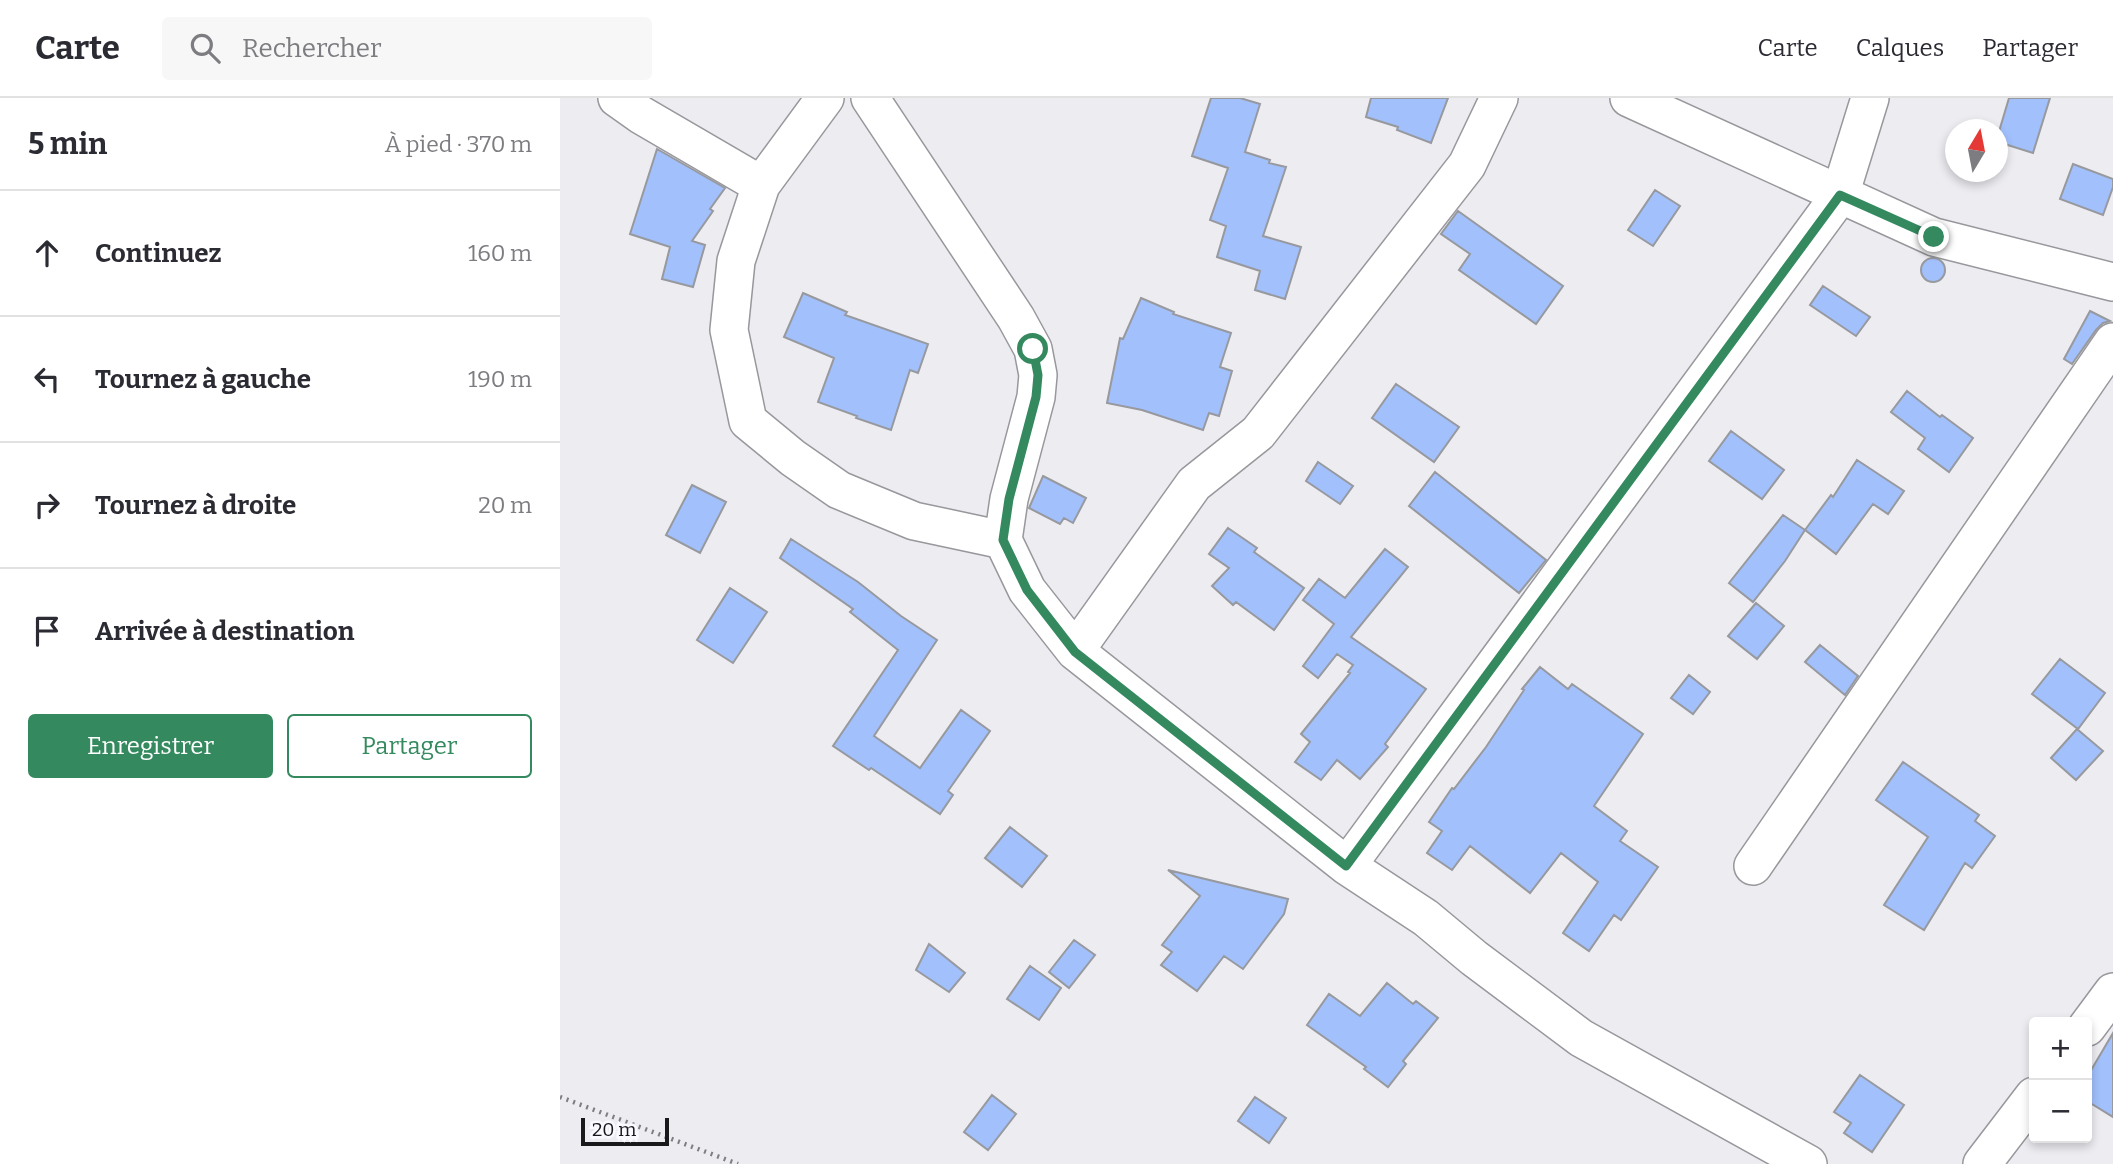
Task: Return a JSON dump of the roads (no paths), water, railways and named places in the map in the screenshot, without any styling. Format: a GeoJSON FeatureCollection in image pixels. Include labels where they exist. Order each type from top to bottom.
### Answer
{"type":"FeatureCollection","features":[{"type":"Feature","properties":{"kind":"street"},"geometry":{"type":"LineString","coordinates":[[617,98],[641,115],[761,185]]}},
{"type":"Feature","properties":{"kind":"street"},"geometry":{"type":"LineString","coordinates":[[825,98],[761,185],[736,261],[729,330],[748,421],[793,458],[839,490],[914,521],[1003,540]]}},
{"type":"Feature","properties":{"kind":"street"},"geometry":{"type":"LineString","coordinates":[[870,98],[1016,318],[1033,349],[1038,375],[1036,397],[1009,499],[1003,540],[1027,590],[1075,652],[1346,866],[1426,918],[1474,958],[1581,1038],[1808,1164]]}},
{"type":"Feature","properties":{"kind":"street"},"geometry":{"type":"LineString","coordinates":[[1075,652],[1194,484],[1258,433],[1467,165],[1499,98]]}},
{"type":"Feature","properties":{"kind":"street"},"geometry":{"type":"LineString","coordinates":[[1629,98],[1934,237],[2113,282]]}},
{"type":"Feature","properties":{"kind":"street"},"geometry":{"type":"LineString","coordinates":[[1346,866],[1840,195],[1870,98]]}},
{"type":"Feature","properties":{"kind":"street"},"geometry":{"type":"LineString","coordinates":[[1753,866],[2113,342]]}},
{"type":"Feature","properties":{"kind":"street"},"geometry":{"type":"LineString","coordinates":[[2092,1020],[2113,992]]}},
{"type":"Feature","properties":{"kind":"street"},"geometry":{"type":"LineString","coordinates":[[1982,1164],[2029,1103]]}}]}
